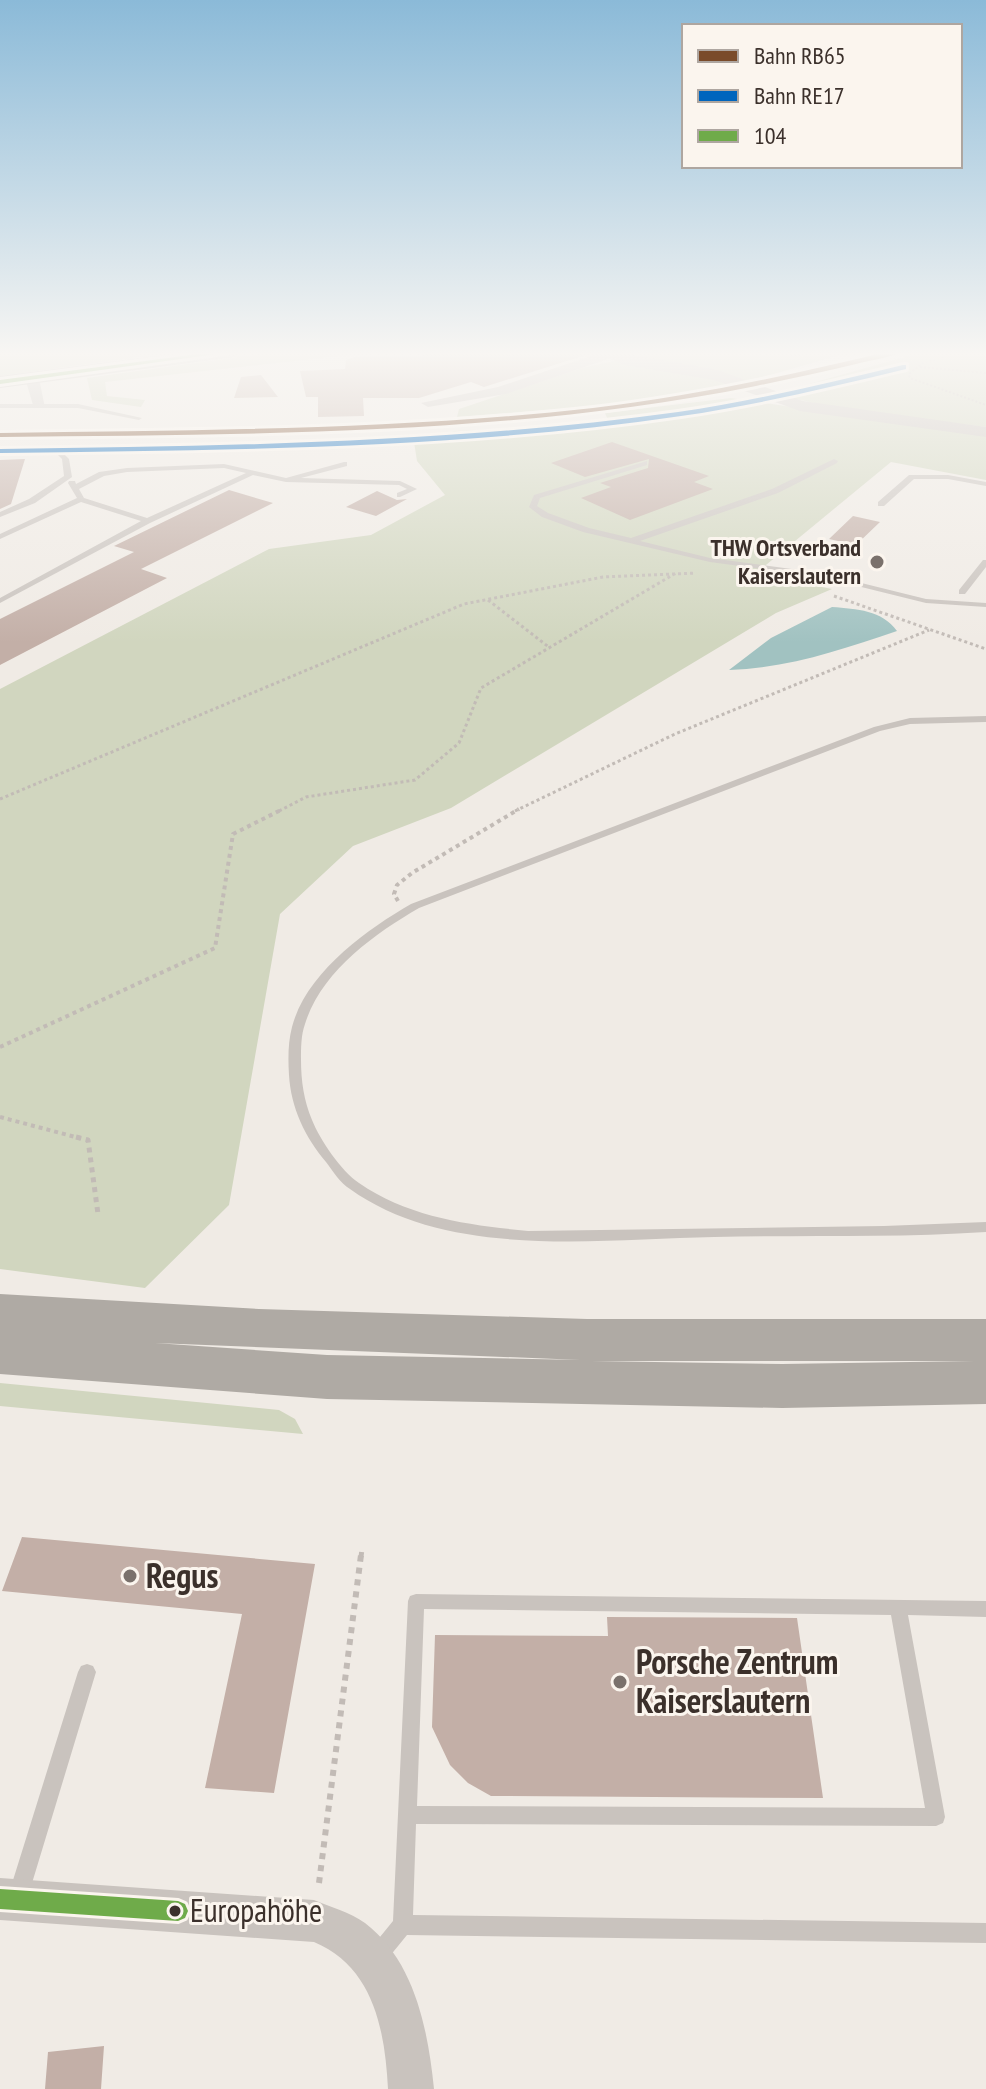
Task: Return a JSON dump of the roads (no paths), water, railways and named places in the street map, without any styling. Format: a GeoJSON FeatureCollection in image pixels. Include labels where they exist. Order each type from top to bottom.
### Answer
{"type":"FeatureCollection","features":[{"type":"Feature","properties":{"kind":"highway"},"geometry":{"type":"LineString","coordinates":[[0,1314],[259,1329],[571,1339],[986,1340]]}},
{"type":"Feature","properties":{"kind":"highway"},"geometry":{"type":"LineString","coordinates":[[0,1353],[327,1377],[782,1386],[986,1382]]}},
{"type":"Feature","properties":{"kind":"street"},"geometry":{"type":"LineString","coordinates":[[9,1899],[314,1921],[347,1935],[373,1961],[397,2005],[409,2051],[411,2089]]}},
{"type":"Feature","properties":{"kind":"lane"},"geometry":{"type":"LineString","coordinates":[[0,450],[60,453],[68,477],[81,499],[147,521]]}},
{"type":"Feature","properties":{"kind":"lane"},"geometry":{"type":"LineString","coordinates":[[631,541],[775,491],[834,461]]}},
{"type":"Feature","properties":{"kind":"lane"},"geometry":{"type":"LineString","coordinates":[[644,463],[545,494],[533,502],[536,511],[631,541],[710,560],[821,575],[926,601],[986,605]]}},
{"type":"Feature","properties":{"kind":"lane"},"geometry":{"type":"LineString","coordinates":[[286,480],[344,464]]}},
{"type":"Feature","properties":{"kind":"lane"},"geometry":{"type":"LineString","coordinates":[[75,488],[102,474],[127,470],[224,466],[286,480],[400,483],[413,489],[400,495]]}},
{"type":"Feature","properties":{"kind":"lane"},"geometry":{"type":"LineString","coordinates":[[0,601],[147,521],[250,474]]}},
{"type":"Feature","properties":{"kind":"lane"},"geometry":{"type":"LineString","coordinates":[[0,515],[32,501],[68,477]]}},
{"type":"Feature","properties":{"kind":"lane"},"geometry":{"type":"LineString","coordinates":[[881,504],[912,477],[948,477],[986,484]]}},
{"type":"Feature","properties":{"kind":"lane"},"geometry":{"type":"LineString","coordinates":[[0,537],[81,499]]}},
{"type":"Feature","properties":{"kind":"lane"},"geometry":{"type":"LineString","coordinates":[[966,566],[984,567]]}},
{"type":"Feature","properties":{"kind":"lane"},"geometry":{"type":"LineString","coordinates":[[962,592],[984,567]]}},
{"type":"Feature","properties":{"kind":"lane"},"geometry":{"type":"LineString","coordinates":[[986,719],[910,721],[877,729],[404,912],[353,946],[299,1022],[294,1068],[301,1105],[315,1142],[353,1186],[416,1218],[482,1231],[660,1235],[986,1227]]}},
{"type":"Feature","properties":{"kind":"lane"},"geometry":{"type":"LineString","coordinates":[[373,1961],[403,1925],[416,1601],[986,1609]]}},
{"type":"Feature","properties":{"kind":"lane"},"geometry":{"type":"LineString","coordinates":[[408,1815],[936,1817],[898,1608]]}},
{"type":"Feature","properties":{"kind":"lane"},"geometry":{"type":"LineString","coordinates":[[9,1899],[87,1672]]}},
{"type":"Feature","properties":{"kind":"lane"},"geometry":{"type":"LineString","coordinates":[[403,1925],[986,1933]]}},
{"type":"Feature","properties":{"kind":"water"},"geometry":{"type":"Polygon","coordinates":[[[832,607],[876,615],[897,631],[793,662],[729,670],[771,638],[832,607]]]}},
{"type":"Feature","properties":{"kind":"rail line","name":"RE17"},"geometry":{"type":"LineString","coordinates":[[0,451],[128,448]]}},
{"type":"Feature","properties":{"kind":"place","name":"THW Ortsverband Kaiserslautern"},"geometry":{"type":"Point","coordinates":[877,562]}},
{"type":"Feature","properties":{"kind":"place","name":"Regus"},"geometry":{"type":"Point","coordinates":[130,1576]}},
{"type":"Feature","properties":{"kind":"place","name":"Porsche Zentrum Kaiserslautern"},"geometry":{"type":"Point","coordinates":[620,1682]}},
{"type":"Feature","properties":{"kind":"place","name":"Europahöhe"},"geometry":{"type":"Point","coordinates":[175,1911]}}]}
